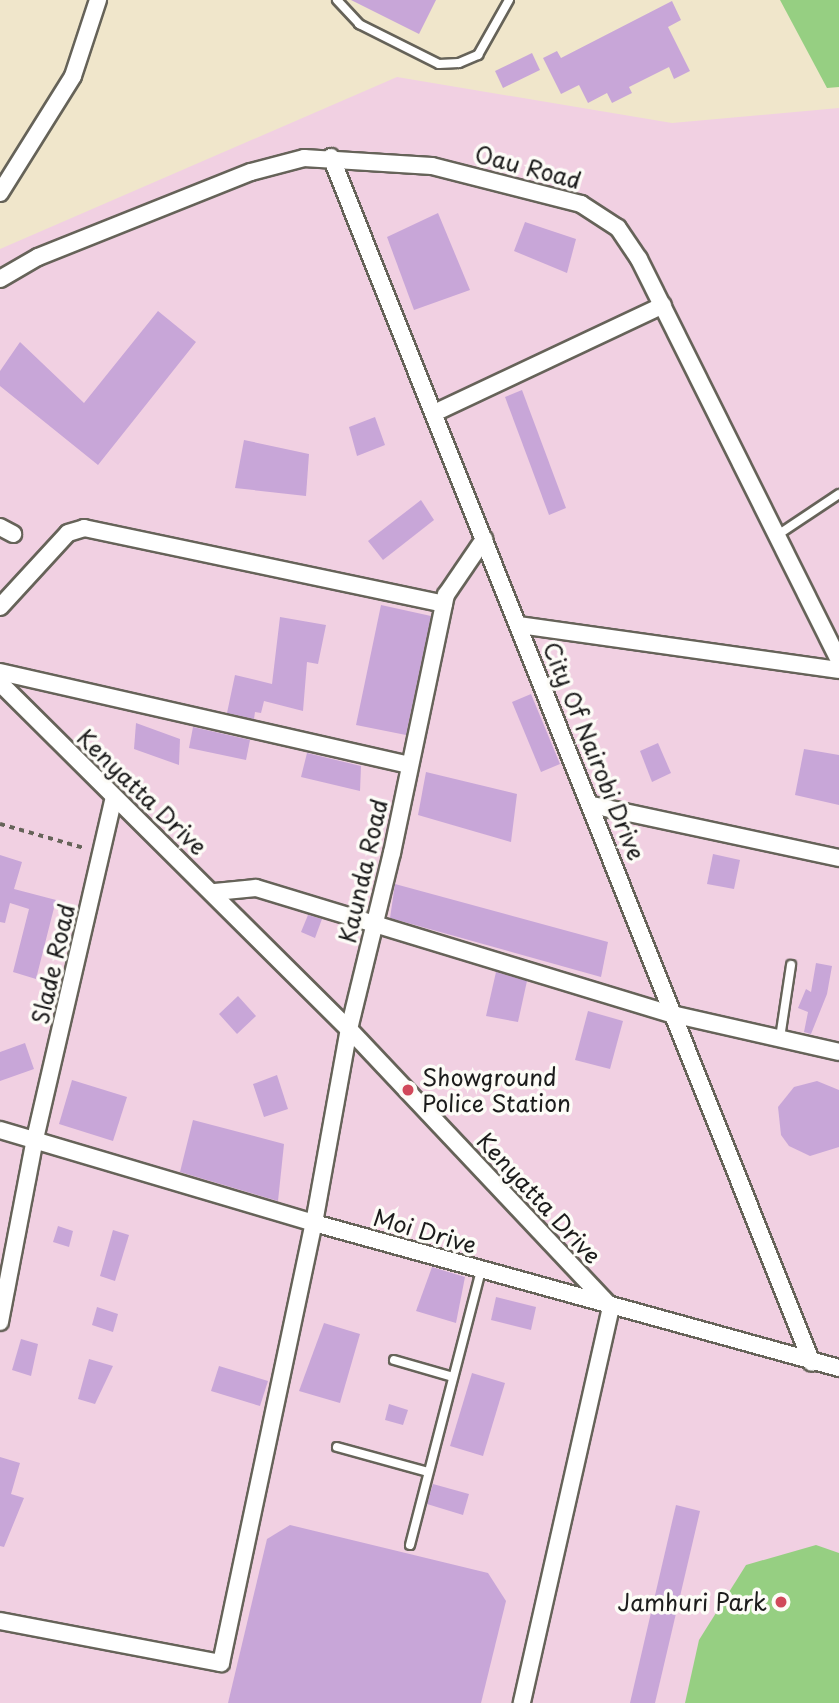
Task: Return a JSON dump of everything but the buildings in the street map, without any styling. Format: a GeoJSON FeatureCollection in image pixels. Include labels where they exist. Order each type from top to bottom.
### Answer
{"type":"FeatureCollection","features":[{"type":"Feature","properties":{"kind":"street"},"geometry":{"type":"LineString","coordinates":[[0,193],[73,76],[98,0]]}},
{"type":"Feature","properties":{"kind":"street","name":"Oau Road"},"geometry":{"type":"LineString","coordinates":[[0,279],[38,257],[251,172],[289,160],[331,157],[476,174],[581,204],[618,228],[630,242],[779,534],[839,660]]}},
{"type":"Feature","properties":{"kind":"street","name":"City Of Nairobi Drive"},"geometry":{"type":"LineString","coordinates":[[331,157],[592,805],[672,1014],[812,1363]]}},
{"type":"Feature","properties":{"kind":"street"},"geometry":{"type":"LineString","coordinates":[[434,413],[663,305]]}},
{"type":"Feature","properties":{"kind":"street"},"geometry":{"type":"LineString","coordinates":[[0,607],[68,533],[84,528],[444,604]]}},
{"type":"Feature","properties":{"kind":"street","name":"Kaunda Road"},"geometry":{"type":"LineString","coordinates":[[0,1621],[221,1663],[314,1223],[349,1029],[444,604],[449,588],[484,539]]}},
{"type":"Feature","properties":{"kind":"street"},"geometry":{"type":"LineString","coordinates":[[519,625],[839,670]]}},
{"type":"Feature","properties":{"kind":"street"},"geometry":{"type":"LineString","coordinates":[[0,672],[408,765]]}},
{"type":"Feature","properties":{"kind":"street","name":"Kenyatta Drive"},"geometry":{"type":"LineString","coordinates":[[0,683],[113,800],[215,892],[349,1029],[611,1307]]}},
{"type":"Feature","properties":{"kind":"street","name":"Slade Road"},"geometry":{"type":"LineString","coordinates":[[0,1323],[35,1139],[103,853],[113,800]]}},
{"type":"Feature","properties":{"kind":"street"},"geometry":{"type":"LineString","coordinates":[[592,805],[839,858]]}},
{"type":"Feature","properties":{"kind":"street"},"geometry":{"type":"LineString","coordinates":[[215,892],[231,887],[256,888],[672,1014],[839,1052]]}},
{"type":"Feature","properties":{"kind":"street","name":"Moi Drive"},"geometry":{"type":"LineString","coordinates":[[0,1130],[314,1223],[812,1363],[839,1368]]}},
{"type":"Feature","properties":{"kind":"street"},"geometry":{"type":"LineString","coordinates":[[523,1703],[611,1307]]}},
{"type":"Feature","properties":{"kind":"lane"},"geometry":{"type":"LineString","coordinates":[[338,1],[359,24],[439,64],[459,63],[478,55],[509,0]]}},
{"type":"Feature","properties":{"kind":"lane"},"geometry":{"type":"LineString","coordinates":[[779,534],[839,494]]}},
{"type":"Feature","properties":{"kind":"lane"},"geometry":{"type":"LineString","coordinates":[[779,1038],[791,965]]}},
{"type":"Feature","properties":{"kind":"lane"},"geometry":{"type":"LineString","coordinates":[[410,1545],[481,1270]]}},
{"type":"Feature","properties":{"kind":"lane"},"geometry":{"type":"LineString","coordinates":[[394,1360],[453,1377]]}},
{"type":"Feature","properties":{"kind":"lane"},"geometry":{"type":"LineString","coordinates":[[337,1447],[428,1472]]}},
{"type":"Feature","properties":{"kind":"path"},"geometry":{"type":"LineString","coordinates":[[0,824],[103,853]]}},
{"type":"Feature","properties":{"kind":"shaded area"},"geometry":{"type":"Polygon","coordinates":[[[397,77],[672,123],[839,108],[839,1703],[0,1703],[0,249],[397,77]]]}},
{"type":"Feature","properties":{"kind":"green space"},"geometry":{"type":"Polygon","coordinates":[[[780,0],[839,0],[839,87],[827,88],[780,0]]]}},
{"type":"Feature","properties":{"kind":"green space","name":"Jamhuri Park"},"geometry":{"type":"Polygon","coordinates":[[[816,1545],[839,1553],[839,1703],[685,1703],[699,1640],[746,1565],[816,1545]]]}},
{"type":"Feature","properties":{"kind":"place","name":"Showground Police Station"},"geometry":{"type":"Point","coordinates":[408,1090]}},
{"type":"Feature","properties":{"kind":"place","name":"Jamhuri Park"},"geometry":{"type":"Point","coordinates":[781,1602]}}]}
